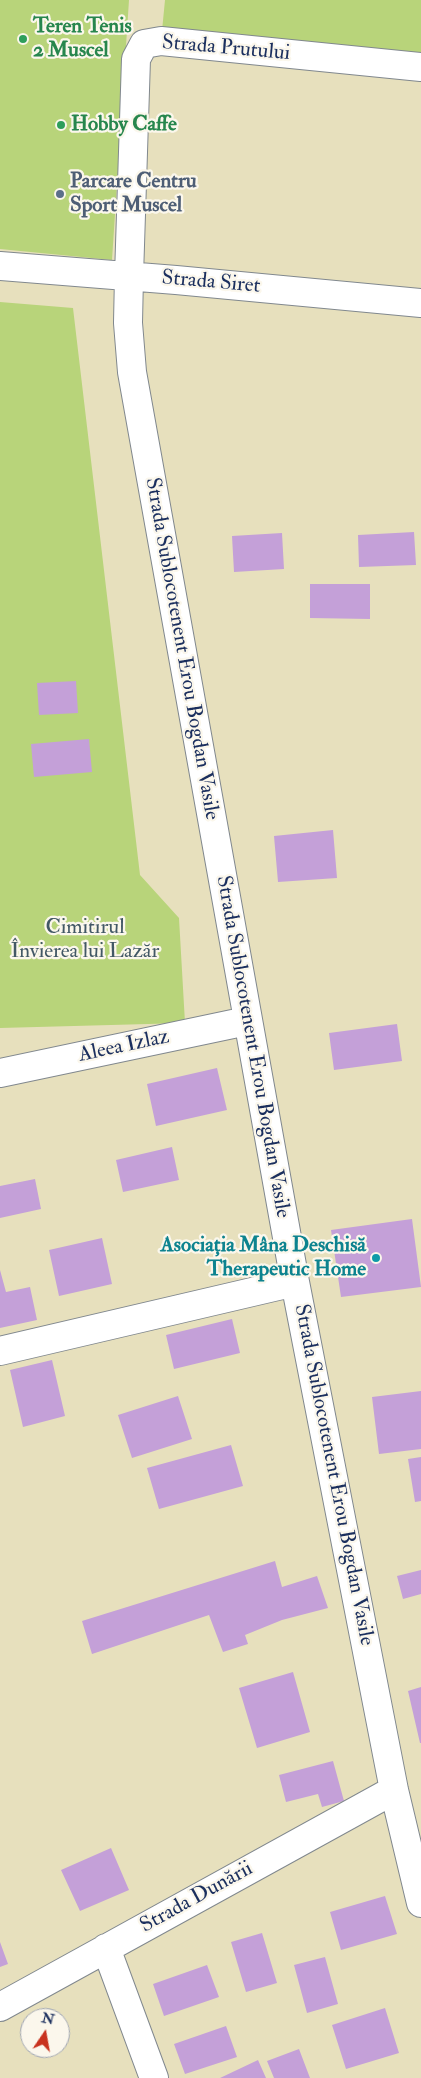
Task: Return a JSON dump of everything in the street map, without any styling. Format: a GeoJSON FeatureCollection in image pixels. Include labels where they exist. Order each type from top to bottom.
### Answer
{"type":"FeatureCollection","features":[{"type":"Feature","properties":{"kind":"street","name":"Strada Prutului"},"geometry":{"type":"LineString","coordinates":[[129,276],[136,59],[144,44],[161,41],[421,67]]}},
{"type":"Feature","properties":{"kind":"street","name":"Strada Siret"},"geometry":{"type":"LineString","coordinates":[[0,266],[421,303]]}},
{"type":"Feature","properties":{"kind":"street","name":"Strada Sublocotenent Erou Bogdan Vasile"},"geometry":{"type":"LineString","coordinates":[[129,276],[128,323],[132,372],[247,1021],[295,1282],[394,1790],[421,1903]]}},
{"type":"Feature","properties":{"kind":"street","name":"Aleea Izlaz"},"geometry":{"type":"LineString","coordinates":[[0,1073],[247,1021]]}},
{"type":"Feature","properties":{"kind":"street"},"geometry":{"type":"LineString","coordinates":[[0,1352],[295,1282]]}},
{"type":"Feature","properties":{"kind":"street","name":"Strada Dunării"},"geometry":{"type":"LineString","coordinates":[[0,2006],[394,1790]]}},
{"type":"Feature","properties":{"kind":"street"},"geometry":{"type":"LineString","coordinates":[[106,1948],[154,2078]]}},
{"type":"Feature","properties":{"kind":"green space","name":"Hobby Caffe"},"geometry":{"type":"Polygon","coordinates":[[[0,0],[129,0],[112,260],[0,249],[0,0]]]}},
{"type":"Feature","properties":{"kind":"green space"},"geometry":{"type":"Polygon","coordinates":[[[165,0],[421,0],[421,66],[161,41],[165,0]]]}},
{"type":"Feature","properties":{"kind":"green space","name":"Cimitirul Învierea lui Lazăr"},"geometry":{"type":"Polygon","coordinates":[[[0,302],[73,308],[140,875],[179,918],[185,1023],[0,1028],[0,302]]]}},
{"type":"Feature","properties":{"kind":"building"},"geometry":{"type":"Polygon","coordinates":[[[414,532],[416,565],[359,567],[358,535],[414,532]]]}},
{"type":"Feature","properties":{"kind":"building"},"geometry":{"type":"Polygon","coordinates":[[[282,533],[284,569],[234,572],[232,536],[282,533]]]}},
{"type":"Feature","properties":{"kind":"building"},"geometry":{"type":"Polygon","coordinates":[[[310,584],[370,584],[370,619],[310,618],[310,584]]]}},
{"type":"Feature","properties":{"kind":"building"},"geometry":{"type":"Polygon","coordinates":[[[76,681],[78,713],[39,715],[37,683],[76,681]]]}},
{"type":"Feature","properties":{"kind":"building"},"geometry":{"type":"Polygon","coordinates":[[[89,739],[92,772],[34,777],[31,744],[89,739]]]}},
{"type":"Feature","properties":{"kind":"building"},"geometry":{"type":"Polygon","coordinates":[[[333,830],[337,878],[278,882],[274,836],[333,830]]]}},
{"type":"Feature","properties":{"kind":"building"},"geometry":{"type":"Polygon","coordinates":[[[397,1024],[402,1061],[334,1070],[329,1033],[397,1024]]]}},
{"type":"Feature","properties":{"kind":"building"},"geometry":{"type":"Polygon","coordinates":[[[217,1068],[227,1110],[156,1126],[147,1084],[217,1068]]]}},
{"type":"Feature","properties":{"kind":"building"},"geometry":{"type":"Polygon","coordinates":[[[172,1147],[179,1180],[123,1192],[116,1160],[172,1147]]]}},
{"type":"Feature","properties":{"kind":"building"},"geometry":{"type":"Polygon","coordinates":[[[35,1179],[41,1209],[0,1218],[0,1186],[35,1179]]]}},
{"type":"Feature","properties":{"kind":"building","name":"Asociația Mâna Deschisă Therapeutic Home"},"geometry":{"type":"Polygon","coordinates":[[[412,1219],[421,1287],[341,1297],[331,1230],[412,1219]]]}},
{"type":"Feature","properties":{"kind":"building"},"geometry":{"type":"Polygon","coordinates":[[[102,1238],[112,1284],[59,1296],[49,1250],[102,1238]]]}},
{"type":"Feature","properties":{"kind":"building"},"geometry":{"type":"Polygon","coordinates":[[[0,1270],[6,1292],[30,1287],[37,1320],[0,1328],[0,1270]]]}},
{"type":"Feature","properties":{"kind":"building"},"geometry":{"type":"Polygon","coordinates":[[[232,1319],[240,1353],[174,1369],[166,1335],[232,1319]]]}},
{"type":"Feature","properties":{"kind":"building"},"geometry":{"type":"Polygon","coordinates":[[[52,1360],[65,1416],[23,1427],[10,1370],[52,1360]]]}},
{"type":"Feature","properties":{"kind":"building"},"geometry":{"type":"Polygon","coordinates":[[[421,1391],[421,1449],[379,1454],[372,1397],[421,1391]]]}},
{"type":"Feature","properties":{"kind":"building"},"geometry":{"type":"Polygon","coordinates":[[[178,1396],[192,1439],[132,1458],[118,1415],[178,1396]]]}},
{"type":"Feature","properties":{"kind":"building"},"geometry":{"type":"Polygon","coordinates":[[[231,1445],[243,1486],[159,1509],[147,1468],[231,1445]]]}},
{"type":"Feature","properties":{"kind":"building"},"geometry":{"type":"Polygon","coordinates":[[[421,1457],[421,1501],[415,1502],[408,1459],[421,1457]]]}},
{"type":"Feature","properties":{"kind":"building"},"geometry":{"type":"Polygon","coordinates":[[[275,1561],[282,1587],[317,1576],[328,1608],[282,1620],[245,1635],[248,1644],[223,1652],[209,1615],[92,1654],[82,1621],[275,1561]]]}},
{"type":"Feature","properties":{"kind":"building"},"geometry":{"type":"Polygon","coordinates":[[[421,1570],[421,1594],[403,1599],[397,1576],[421,1570]]]}},
{"type":"Feature","properties":{"kind":"building"},"geometry":{"type":"Polygon","coordinates":[[[293,1672],[310,1732],[257,1748],[239,1688],[293,1672]]]}},
{"type":"Feature","properties":{"kind":"building"},"geometry":{"type":"Polygon","coordinates":[[[421,1687],[421,1743],[420,1743],[408,1691],[421,1687]]]}},
{"type":"Feature","properties":{"kind":"building"},"geometry":{"type":"Polygon","coordinates":[[[333,1761],[344,1801],[322,1807],[318,1794],[286,1802],[279,1775],[333,1761]]]}},
{"type":"Feature","properties":{"kind":"building"},"geometry":{"type":"Polygon","coordinates":[[[111,1848],[129,1890],[80,1911],[61,1870],[111,1848]]]}},
{"type":"Feature","properties":{"kind":"building"},"geometry":{"type":"Polygon","coordinates":[[[385,1896],[397,1934],[341,1950],[330,1912],[385,1896]]]}},
{"type":"Feature","properties":{"kind":"building"},"geometry":{"type":"Polygon","coordinates":[[[262,1933],[277,1983],[246,1992],[231,1942],[262,1933]]]}},
{"type":"Feature","properties":{"kind":"building"},"geometry":{"type":"Polygon","coordinates":[[[0,1942],[8,1964],[0,1967],[0,1942]]]}},
{"type":"Feature","properties":{"kind":"building"},"geometry":{"type":"Polygon","coordinates":[[[325,1957],[338,2004],[307,2013],[294,1965],[325,1957]]]}},
{"type":"Feature","properties":{"kind":"building"},"geometry":{"type":"Polygon","coordinates":[[[207,1965],[219,1997],[164,2016],[153,1984],[207,1965]]]}},
{"type":"Feature","properties":{"kind":"building"},"geometry":{"type":"Polygon","coordinates":[[[385,2008],[399,2053],[346,2069],[332,2025],[385,2008]]]}},
{"type":"Feature","properties":{"kind":"building"},"geometry":{"type":"Polygon","coordinates":[[[226,2026],[237,2057],[185,2074],[174,2044],[226,2026]]]}},
{"type":"Feature","properties":{"kind":"building"},"geometry":{"type":"Polygon","coordinates":[[[299,2049],[310,2078],[274,2078],[267,2061],[299,2049]]]}},
{"type":"Feature","properties":{"kind":"building"},"geometry":{"type":"Polygon","coordinates":[[[258,2060],[266,2078],[220,2078],[258,2060]]]}},
{"type":"Feature","properties":{"kind":"place","name":"Teren Tenis 2 Muscel"},"geometry":{"type":"Point","coordinates":[23,39]}},
{"type":"Feature","properties":{"kind":"place","name":"Hobby Caffe"},"geometry":{"type":"Point","coordinates":[61,125]}},
{"type":"Feature","properties":{"kind":"place","name":"Parcare Centru Sport Muscel"},"geometry":{"type":"Point","coordinates":[60,194]}},
{"type":"Feature","properties":{"kind":"place","name":"Asociația Mâna Deschisă Therapeutic Home"},"geometry":{"type":"Point","coordinates":[376,1258]}}]}
